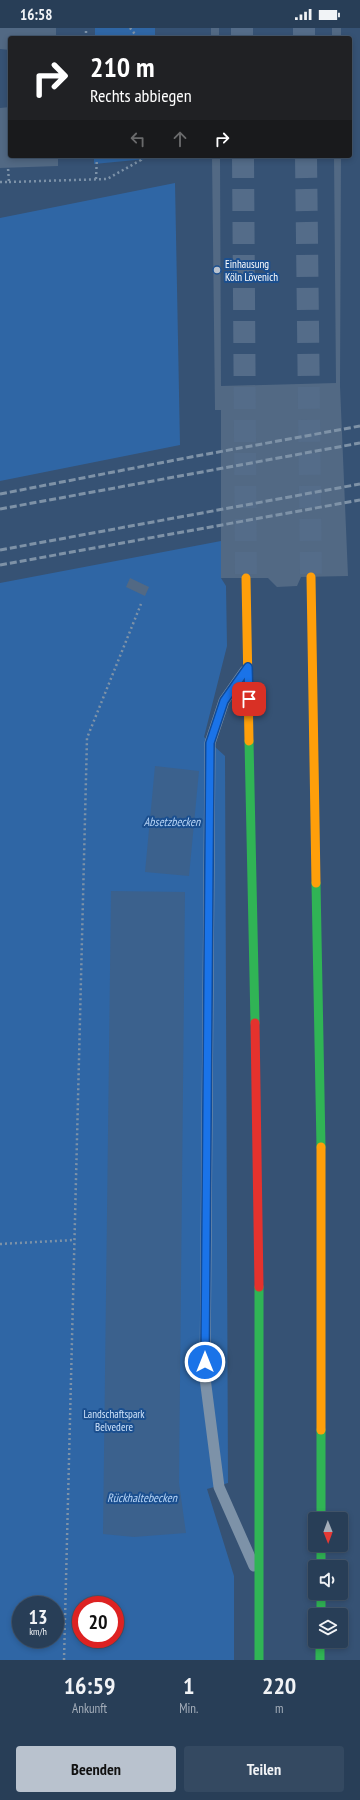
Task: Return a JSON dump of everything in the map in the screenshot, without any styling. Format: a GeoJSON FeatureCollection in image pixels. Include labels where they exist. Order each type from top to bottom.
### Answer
{"type":"FeatureCollection","features":[{"type":"Feature","properties":{"kind":"highway"},"geometry":{"type":"LineString","coordinates":[[311,577],[322,1220],[321,1512]]}},
{"type":"Feature","properties":{"kind":"highway"},"geometry":{"type":"LineString","coordinates":[[246,578],[259,1217],[259,1660]]}},
{"type":"Feature","properties":{"kind":"highway"},"geometry":{"type":"LineString","coordinates":[[320,1648],[320,1660]]}},
{"type":"Feature","properties":{"kind":"lane"},"geometry":{"type":"LineString","coordinates":[[248,667],[224,701],[210,743],[205,1378],[219,1487],[259,1579]]}},
{"type":"Feature","properties":{"kind":"path"},"geometry":{"type":"LineString","coordinates":[[130,28],[136,36]]}},
{"type":"Feature","properties":{"kind":"path"},"geometry":{"type":"LineString","coordinates":[[96,179],[97,158]]}},
{"type":"Feature","properties":{"kind":"path"},"geometry":{"type":"LineString","coordinates":[[0,182],[107,179],[141,160],[141,158]]}},
{"type":"Feature","properties":{"kind":"path"},"geometry":{"type":"LineString","coordinates":[[8,168],[9,182]]}},
{"type":"Feature","properties":{"kind":"path"},"geometry":{"type":"LineString","coordinates":[[64,1660],[87,738],[141,604]]}},
{"type":"Feature","properties":{"kind":"path"},"geometry":{"type":"LineString","coordinates":[[0,1244],[74,1240]]}},
{"type":"Feature","properties":{"kind":"green space"},"geometry":{"type":"Polygon","coordinates":[[[95,28],[155,28],[155,36],[95,36],[95,28]]]}},
{"type":"Feature","properties":{"kind":"green space"},"geometry":{"type":"Polygon","coordinates":[[[94,158],[156,158],[94,164],[94,158]]]}},
{"type":"Feature","properties":{"kind":"green space"},"geometry":{"type":"Polygon","coordinates":[[[175,183],[180,445],[0,481],[0,218],[175,183]]]}},
{"type":"Feature","properties":{"kind":"green space","name":"Landschaftspark Belvedere"},"geometry":{"type":"Polygon","coordinates":[[[221,541],[221,578],[226,586],[227,646],[204,737],[225,756],[228,1483],[207,1489],[234,1576],[234,1660],[0,1660],[0,583],[221,541]]]}},
{"type":"Feature","properties":{"kind":"water","name":"Absetzbecken"},"geometry":{"type":"Polygon","coordinates":[[[155,766],[199,771],[189,876],[145,872],[155,766]]]}},
{"type":"Feature","properties":{"kind":"water","name":"Rückhaltebecken"},"geometry":{"type":"Polygon","coordinates":[[[111,891],[185,892],[179,1483],[186,1533],[134,1537],[103,1534],[111,891]]]}},
{"type":"Feature","properties":{"kind":"building"},"geometry":{"type":"Polygon","coordinates":[[[0,28],[56,28],[56,36],[8,36],[8,50],[0,49],[0,28]]]}},
{"type":"Feature","properties":{"kind":"building"},"geometry":{"type":"Polygon","coordinates":[[[211,28],[219,28],[219,36],[211,36],[211,28]]]}},
{"type":"Feature","properties":{"kind":"building"},"geometry":{"type":"Polygon","coordinates":[[[332,28],[341,28],[341,36],[332,36],[332,28]]]}},
{"type":"Feature","properties":{"kind":"building"},"geometry":{"type":"Polygon","coordinates":[[[8,107],[8,158],[58,158],[58,166],[0,168],[0,108],[8,107]]]}},
{"type":"Feature","properties":{"kind":"building","name":"Einhausung Köln Lövenich"},"geometry":{"type":"Polygon","coordinates":[[[212,158],[220,158],[221,386],[336,383],[334,158],[341,158],[340,386],[348,576],[301,577],[297,586],[277,587],[268,578],[221,578],[221,410],[215,410],[212,158]]]}},
{"type":"Feature","properties":{"kind":"building"},"geometry":{"type":"Polygon","coordinates":[[[130,578],[149,587],[145,596],[126,587],[130,578]]]}},
{"type":"Feature","properties":{"kind":"tunnel"},"geometry":{"type":"LineString","coordinates":[[242,28],[242,36]]}},
{"type":"Feature","properties":{"kind":"tunnel"},"geometry":{"type":"LineString","coordinates":[[304,28],[304,36]]}},
{"type":"Feature","properties":{"kind":"tunnel"},"geometry":{"type":"LineString","coordinates":[[243,158],[246,578]]}},
{"type":"Feature","properties":{"kind":"tunnel"},"geometry":{"type":"LineString","coordinates":[[306,158],[311,577]]}},
{"type":"Feature","properties":{"kind":"railway"},"geometry":{"type":"LineString","coordinates":[[0,494],[360,426]]}},
{"type":"Feature","properties":{"kind":"railway"},"geometry":{"type":"LineString","coordinates":[[0,509],[360,443]]}},
{"type":"Feature","properties":{"kind":"railway"},"geometry":{"type":"LineString","coordinates":[[0,550],[360,484]]}},
{"type":"Feature","properties":{"kind":"railway"},"geometry":{"type":"LineString","coordinates":[[0,565],[360,500]]}},
{"type":"Feature","properties":{"kind":"traffic: fast"},"geometry":{"type":"LineString","coordinates":[[249,741],[255,1023]]}},
{"type":"Feature","properties":{"kind":"traffic: fast"},"geometry":{"type":"LineString","coordinates":[[316,883],[321,1147]]}},
{"type":"Feature","properties":{"kind":"traffic: fast"},"geometry":{"type":"LineString","coordinates":[[259,1287],[259,1660]]}},
{"type":"Feature","properties":{"kind":"traffic: fast"},"geometry":{"type":"LineString","coordinates":[[321,1430],[321,1512]]}},
{"type":"Feature","properties":{"kind":"traffic: fast"},"geometry":{"type":"LineString","coordinates":[[321,1552],[321,1560]]}},
{"type":"Feature","properties":{"kind":"traffic: fast"},"geometry":{"type":"LineString","coordinates":[[321,1600],[321,1608]]}},
{"type":"Feature","properties":{"kind":"traffic: fast"},"geometry":{"type":"LineString","coordinates":[[320,1648],[320,1660]]}},
{"type":"Feature","properties":{"kind":"traffic: slow"},"geometry":{"type":"LineString","coordinates":[[311,577],[316,883]]}},
{"type":"Feature","properties":{"kind":"traffic: slow"},"geometry":{"type":"LineString","coordinates":[[246,578],[249,741]]}},
{"type":"Feature","properties":{"kind":"traffic: slow"},"geometry":{"type":"LineString","coordinates":[[321,1147],[321,1430]]}},
{"type":"Feature","properties":{"kind":"traffic: jam"},"geometry":{"type":"LineString","coordinates":[[255,1023],[259,1287]]}},
{"type":"Feature","properties":{"kind":"place","name":"Einhausung Köln Lövenich"},"geometry":{"type":"Point","coordinates":[217,270]}},
{"type":"Feature","properties":{"kind":"route"},"geometry":{"type":"LineString","coordinates":[[205,1362],[210,743],[224,701],[248,667],[249,699]]}}]}
